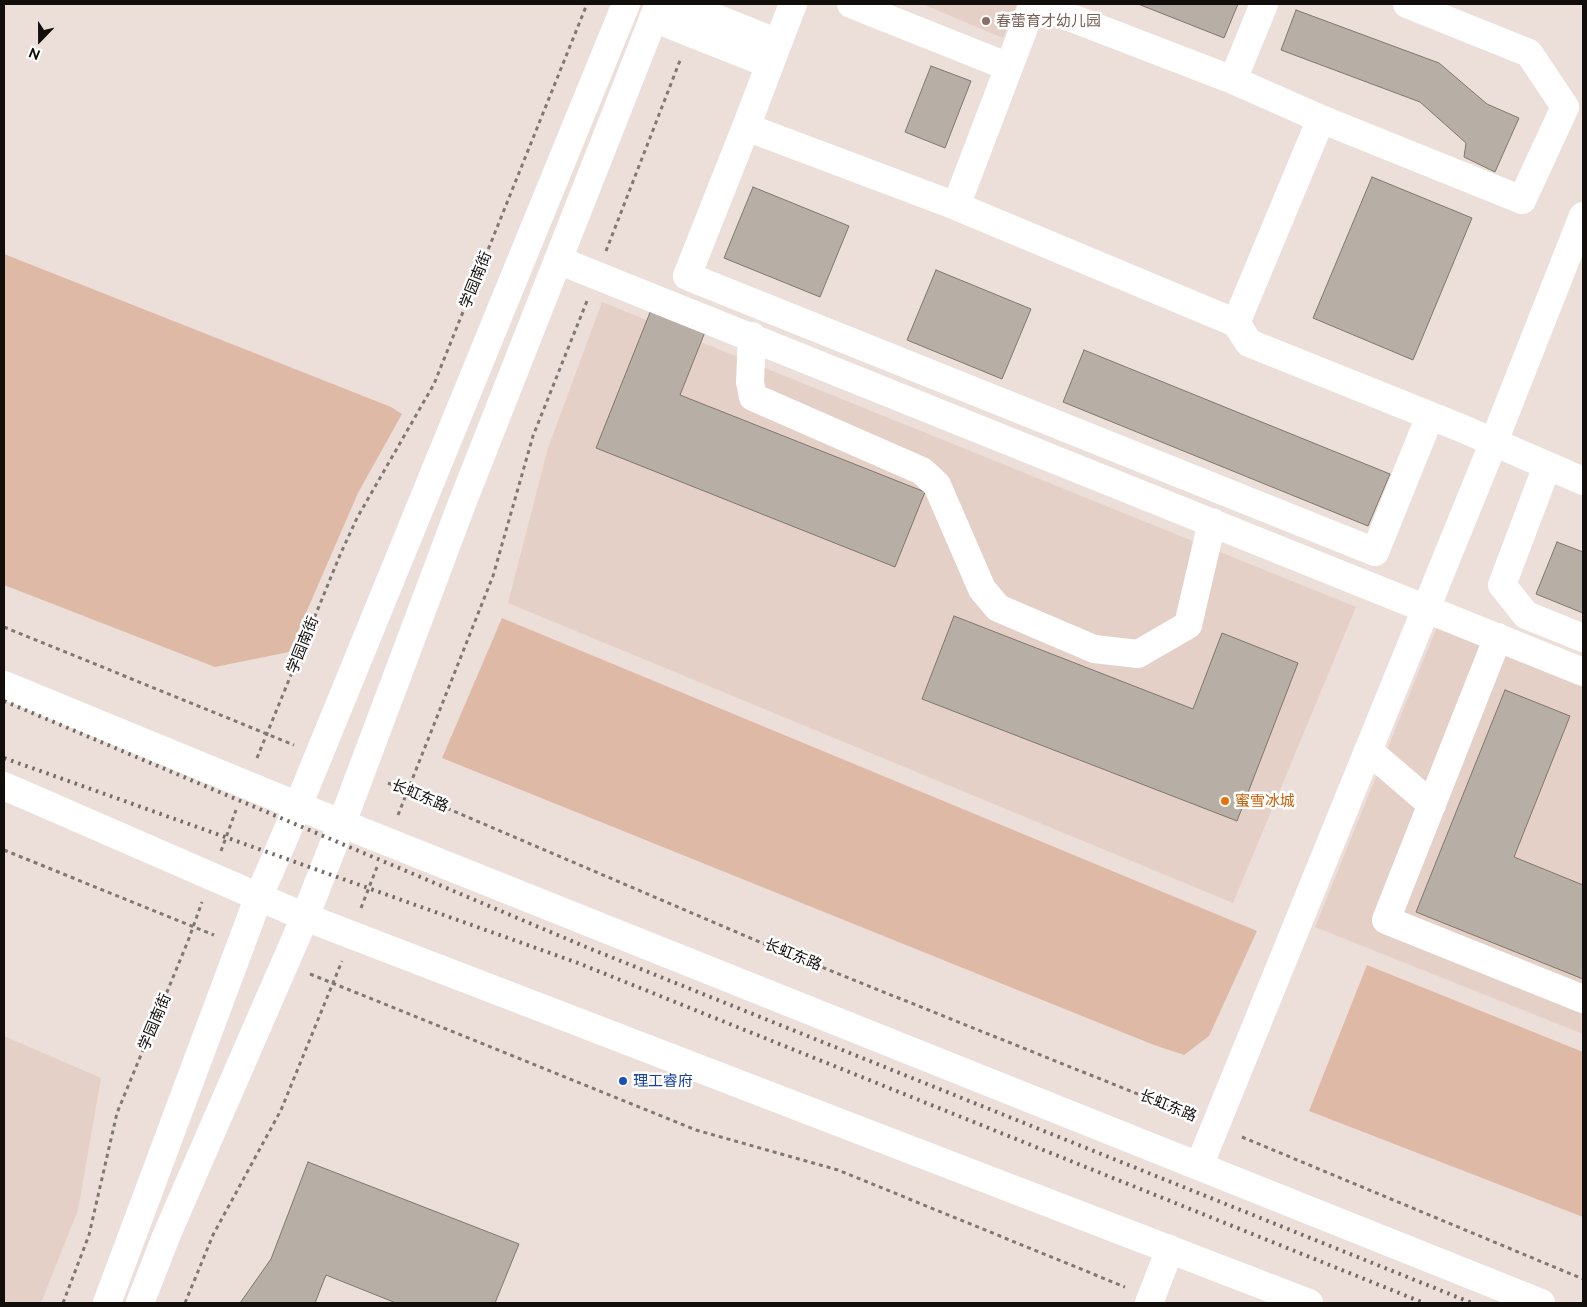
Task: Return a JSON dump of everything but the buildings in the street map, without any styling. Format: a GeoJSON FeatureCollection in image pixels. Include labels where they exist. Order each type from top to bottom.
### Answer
{"type":"FeatureCollection","features":[{"type":"Feature","properties":{"kind":"street"},"geometry":{"type":"LineString","coordinates":[[107,1303],[259,896],[298,806],[317,755],[626,4]]}},
{"type":"Feature","properties":{"kind":"street"},"geometry":{"type":"LineString","coordinates":[[681,4],[773,54]]}},
{"type":"Feature","properties":{"kind":"street"},"geometry":{"type":"LineString","coordinates":[[793,4],[687,276],[1375,552],[1430,416]]}},
{"type":"Feature","properties":{"kind":"street"},"geometry":{"type":"LineString","coordinates":[[851,4],[1009,67]]}},
{"type":"Feature","properties":{"kind":"street"},"geometry":{"type":"LineString","coordinates":[[956,206],[1034,4],[1233,80],[1321,119],[1522,200],[1565,107],[1529,53],[1407,4]]}},
{"type":"Feature","properties":{"kind":"street"},"geometry":{"type":"LineString","coordinates":[[1233,80],[1264,4]]}},
{"type":"Feature","properties":{"kind":"street"},"geometry":{"type":"LineString","coordinates":[[140,1303],[305,917],[461,506],[656,11],[691,33],[773,54]]}},
{"type":"Feature","properties":{"kind":"street"},"geometry":{"type":"LineString","coordinates":[[1236,323],[1321,119]]}},
{"type":"Feature","properties":{"kind":"street"},"geometry":{"type":"LineString","coordinates":[[746,127],[956,206],[1236,323],[1249,343],[1430,416],[1583,481]]}},
{"type":"Feature","properties":{"kind":"street"},"geometry":{"type":"LineString","coordinates":[[1199,1166],[1494,444],[1583,216]]}},
{"type":"Feature","properties":{"kind":"street"},"geometry":{"type":"LineString","coordinates":[[558,260],[752,336],[1583,672]]}},
{"type":"Feature","properties":{"kind":"street"},"geometry":{"type":"LineString","coordinates":[[752,336],[750,382],[754,397],[922,471],[937,486],[982,589],[998,608],[1094,649],[1138,654],[1188,625],[1212,522]]}},
{"type":"Feature","properties":{"kind":"street"},"geometry":{"type":"LineString","coordinates":[[1547,466],[1502,584],[1526,615],[1583,638]]}},
{"type":"Feature","properties":{"kind":"street"},"geometry":{"type":"LineString","coordinates":[[1498,637],[1386,920],[1583,999]]}},
{"type":"Feature","properties":{"kind":"street"},"geometry":{"type":"LineString","coordinates":[[4,685],[298,806],[1541,1303]]}},
{"type":"Feature","properties":{"kind":"street"},"geometry":{"type":"LineString","coordinates":[[1368,750],[1432,805]]}},
{"type":"Feature","properties":{"kind":"street"},"geometry":{"type":"LineString","coordinates":[[4,786],[305,917],[1309,1303]]}},
{"type":"Feature","properties":{"kind":"street"},"geometry":{"type":"LineString","coordinates":[[1150,1300],[1170,1249]]}},
{"type":"Feature","properties":{"kind":"path","name":"学园南街"},"geometry":{"type":"LineString","coordinates":[[63,1303],[89,1235],[117,1112],[193,926],[246,784],[357,518],[434,384],[587,4]]}},
{"type":"Feature","properties":{"kind":"path"},"geometry":{"type":"LineString","coordinates":[[185,1303],[213,1235],[281,1110],[334,984],[350,934],[494,576],[533,436],[691,33]]}},
{"type":"Feature","properties":{"kind":"path"},"geometry":{"type":"LineString","coordinates":[[4,627],[317,755]]}},
{"type":"Feature","properties":{"kind":"path","name":"长虹东路"},"geometry":{"type":"LineString","coordinates":[[361,771],[769,946],[1215,1126],[1583,1279]]}},
{"type":"Feature","properties":{"kind":"path"},"geometry":{"type":"LineString","coordinates":[[4,850],[241,945]]}},
{"type":"Feature","properties":{"kind":"path"},"geometry":{"type":"LineString","coordinates":[[284,964],[696,1130],[838,1170],[1150,1300]]}},
{"type":"Feature","properties":{"kind":"shaded area","name":"春蕾育才幼儿园"},"geometry":{"type":"Polygon","coordinates":[[[922,4],[1017,4],[1003,38],[922,4]]]}},
{"type":"Feature","properties":{"kind":"shaded area"},"geometry":{"type":"Polygon","coordinates":[[[4,254],[391,407],[402,414],[358,493],[289,652],[215,667],[4,585],[4,254]]]}},
{"type":"Feature","properties":{"kind":"shaded area"},"geometry":{"type":"Polygon","coordinates":[[[602,302],[1356,607],[1233,903],[508,603],[548,448],[602,302]]]}},
{"type":"Feature","properties":{"kind":"shaded area"},"geometry":{"type":"Polygon","coordinates":[[[1445,607],[1583,664],[1583,1034],[1315,927],[1445,607]]]}},
{"type":"Feature","properties":{"kind":"shaded area"},"geometry":{"type":"Polygon","coordinates":[[[502,618],[1257,931],[1209,1036],[1184,1055],[1154,1045],[442,758],[502,618]]]}},
{"type":"Feature","properties":{"kind":"shaded area"},"geometry":{"type":"Polygon","coordinates":[[[1367,965],[1583,1052],[1583,1217],[1309,1111],[1367,965]]]}},
{"type":"Feature","properties":{"kind":"shaded area"},"geometry":{"type":"Polygon","coordinates":[[[4,1036],[101,1078],[78,1210],[41,1303],[4,1303],[4,1036]]]}},
{"type":"Feature","properties":{"kind":"railway"},"geometry":{"type":"LineString","coordinates":[[4,701],[586,947],[1472,1303]]}},
{"type":"Feature","properties":{"kind":"railway"},"geometry":{"type":"LineString","coordinates":[[4,758],[578,963],[1424,1303]]}},
{"type":"Feature","properties":{"kind":"place","name":"春蕾育才幼儿园"},"geometry":{"type":"Point","coordinates":[986,21]}},
{"type":"Feature","properties":{"kind":"place","name":"蜜雪冰城"},"geometry":{"type":"Point","coordinates":[1225,801]}},
{"type":"Feature","properties":{"kind":"place","name":"理工睿府"},"geometry":{"type":"Point","coordinates":[623,1081]}}]}
